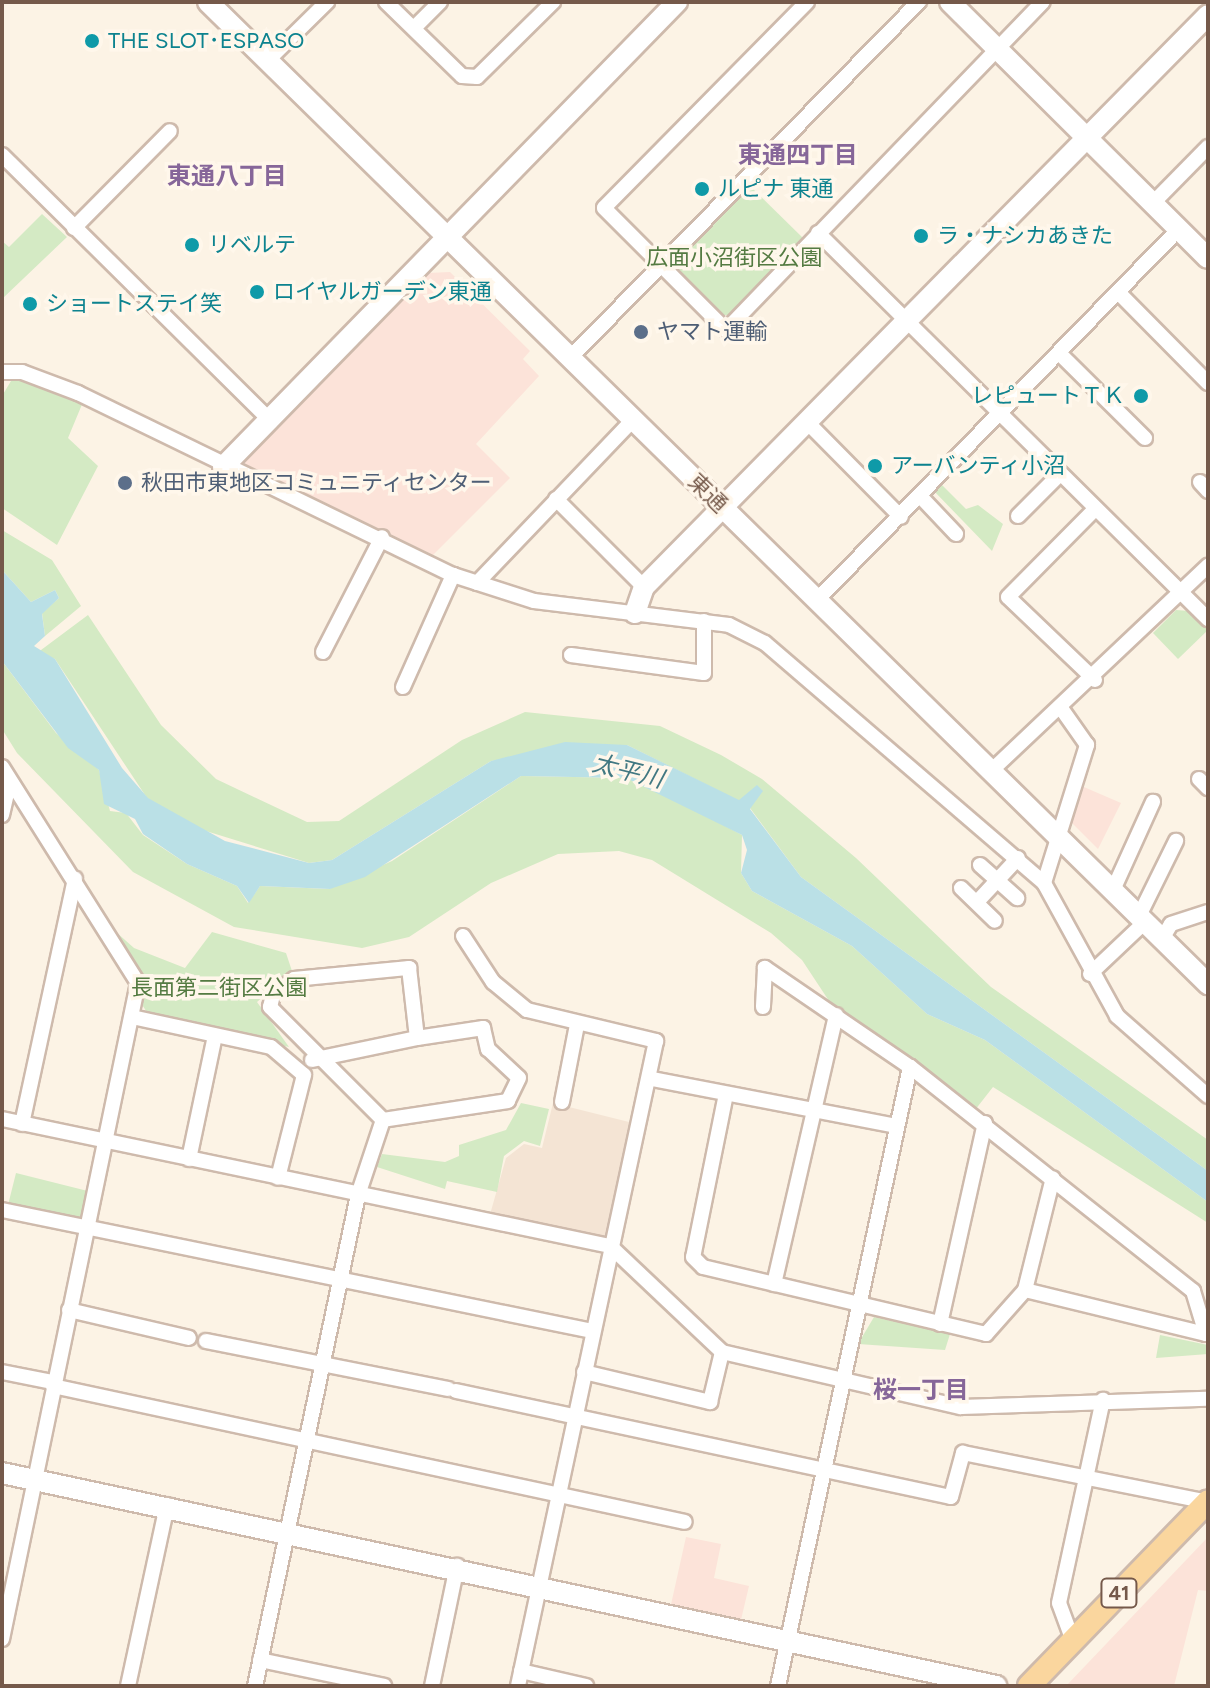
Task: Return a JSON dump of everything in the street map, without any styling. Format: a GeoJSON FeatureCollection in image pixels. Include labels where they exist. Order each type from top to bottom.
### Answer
{"type":"FeatureCollection","features":[{"type":"Feature","properties":{"kind":"main road","name":"41"},"geometry":{"type":"LineString","coordinates":[[1029,1686],[1208,1502]]}},
{"type":"Feature","properties":{"kind":"street","name":"東通"},"geometry":{"type":"LineString","coordinates":[[208,2],[1208,984]]}},
{"type":"Feature","properties":{"kind":"street"},"geometry":{"type":"LineString","coordinates":[[268,60],[327,2]]}},
{"type":"Feature","properties":{"kind":"street"},"geometry":{"type":"LineString","coordinates":[[386,2],[462,76],[477,77],[553,2]]}},
{"type":"Feature","properties":{"kind":"street"},"geometry":{"type":"LineString","coordinates":[[414,28],[440,2]]}},
{"type":"Feature","properties":{"kind":"street"},"geometry":{"type":"LineString","coordinates":[[223,467],[677,2]]}},
{"type":"Feature","properties":{"kind":"street"},"geometry":{"type":"LineString","coordinates":[[807,2],[604,208],[726,330],[1043,2]]}},
{"type":"Feature","properties":{"kind":"street"},"geometry":{"type":"LineString","coordinates":[[570,358],[919,2]]}},
{"type":"Feature","properties":{"kind":"street"},"geometry":{"type":"LineString","coordinates":[[950,2],[1208,258]]}},
{"type":"Feature","properties":{"kind":"street"},"geometry":{"type":"LineString","coordinates":[[635,613],[644,587],[1208,15]]}},
{"type":"Feature","properties":{"kind":"street"},"geometry":{"type":"LineString","coordinates":[[74,228],[170,131]]}},
{"type":"Feature","properties":{"kind":"street"},"geometry":{"type":"LineString","coordinates":[[1152,204],[1208,147]]}},
{"type":"Feature","properties":{"kind":"street"},"geometry":{"type":"LineString","coordinates":[[2,155],[270,420]]}},
{"type":"Feature","properties":{"kind":"street"},"geometry":{"type":"LineString","coordinates":[[817,600],[921,497],[1178,230]]}},
{"type":"Feature","properties":{"kind":"street"},"geometry":{"type":"LineString","coordinates":[[818,233],[1208,619]]}},
{"type":"Feature","properties":{"kind":"street"},"geometry":{"type":"LineString","coordinates":[[1118,292],[1208,383]]}},
{"type":"Feature","properties":{"kind":"street"},"geometry":{"type":"LineString","coordinates":[[1059,353],[1145,438]]}},
{"type":"Feature","properties":{"kind":"street"},"geometry":{"type":"LineString","coordinates":[[2,372],[22,372],[78,393],[223,467],[382,537],[453,575],[534,601],[704,621],[765,643],[1044,883],[1090,974],[1129,1028],[1208,1096]]}},
{"type":"Feature","properties":{"kind":"street"},"geometry":{"type":"LineString","coordinates":[[477,583],[633,420]]}},
{"type":"Feature","properties":{"kind":"street"},"geometry":{"type":"LineString","coordinates":[[808,423],[901,517]]}},
{"type":"Feature","properties":{"kind":"street"},"geometry":{"type":"LineString","coordinates":[[1018,516],[1060,474]]}},
{"type":"Feature","properties":{"kind":"street"},"geometry":{"type":"LineString","coordinates":[[921,497],[956,534]]}},
{"type":"Feature","properties":{"kind":"street"},"geometry":{"type":"LineString","coordinates":[[556,499],[644,587]]}},
{"type":"Feature","properties":{"kind":"street"},"geometry":{"type":"LineString","coordinates":[[1095,509],[1008,597],[1095,680]]}},
{"type":"Feature","properties":{"kind":"street"},"geometry":{"type":"LineString","coordinates":[[323,652],[382,537]]}},
{"type":"Feature","properties":{"kind":"street"},"geometry":{"type":"LineString","coordinates":[[991,771],[1095,680],[1208,566]]}},
{"type":"Feature","properties":{"kind":"street"},"geometry":{"type":"LineString","coordinates":[[403,687],[453,575]]}},
{"type":"Feature","properties":{"kind":"street"},"geometry":{"type":"LineString","coordinates":[[571,655],[704,673],[704,621]]}},
{"type":"Feature","properties":{"kind":"street"},"geometry":{"type":"LineString","coordinates":[[1044,883],[1056,835],[1087,745],[1061,708]]}},
{"type":"Feature","properties":{"kind":"street"},"geometry":{"type":"LineString","coordinates":[[2,815],[5,774]]}},
{"type":"Feature","properties":{"kind":"street"},"geometry":{"type":"LineString","coordinates":[[2,1639],[132,1017],[136,973],[5,774]]}},
{"type":"Feature","properties":{"kind":"street"},"geometry":{"type":"LineString","coordinates":[[1113,890],[1153,802]]}},
{"type":"Feature","properties":{"kind":"street"},"geometry":{"type":"LineString","coordinates":[[1090,974],[1142,919],[1176,841]]}},
{"type":"Feature","properties":{"kind":"street"},"geometry":{"type":"LineString","coordinates":[[977,902],[1018,858]]}},
{"type":"Feature","properties":{"kind":"street"},"geometry":{"type":"LineString","coordinates":[[980,865],[1017,898]]}},
{"type":"Feature","properties":{"kind":"street"},"geometry":{"type":"LineString","coordinates":[[22,1124],[75,879]]}},
{"type":"Feature","properties":{"kind":"street"},"geometry":{"type":"LineString","coordinates":[[961,888],[995,921]]}},
{"type":"Feature","properties":{"kind":"street"},"geometry":{"type":"LineString","coordinates":[[1162,939],[1171,924],[1208,912]]}},
{"type":"Feature","properties":{"kind":"street"},"geometry":{"type":"LineString","coordinates":[[463,936],[506,996],[577,1025],[656,1041],[652,1079],[610,1246],[520,1678],[586,1686]]}},
{"type":"Feature","properties":{"kind":"street"},"geometry":{"type":"LineString","coordinates":[[383,1120],[315,1058],[270,1007],[273,995],[294,979],[409,968],[417,1038]]}},
{"type":"Feature","properties":{"kind":"street"},"geometry":{"type":"LineString","coordinates":[[763,1007],[765,968],[910,1067],[985,1123],[1193,1291],[1206,1334],[1025,1290]]}},
{"type":"Feature","properties":{"kind":"street"},"geometry":{"type":"LineString","coordinates":[[774,1284],[836,1015]]}},
{"type":"Feature","properties":{"kind":"street"},"geometry":{"type":"LineString","coordinates":[[132,1017],[271,1047],[304,1075],[278,1178]]}},
{"type":"Feature","properties":{"kind":"street"},"geometry":{"type":"LineString","coordinates":[[562,1102],[577,1025]]}},
{"type":"Feature","properties":{"kind":"street"},"geometry":{"type":"LineString","coordinates":[[296,1068],[315,1058],[483,1028],[488,1049],[519,1078],[508,1101],[383,1120]]}},
{"type":"Feature","properties":{"kind":"street"},"geometry":{"type":"LineString","coordinates":[[189,1159],[215,1036]]}},
{"type":"Feature","properties":{"kind":"street"},"geometry":{"type":"LineString","coordinates":[[778,1686],[785,1639],[910,1067]]}},
{"type":"Feature","properties":{"kind":"street"},"geometry":{"type":"LineString","coordinates":[[652,1079],[895,1126]]}},
{"type":"Feature","properties":{"kind":"street"},"geometry":{"type":"LineString","coordinates":[[726,1094],[693,1257],[703,1267],[986,1334],[1025,1290],[1053,1178]]}},
{"type":"Feature","properties":{"kind":"street"},"geometry":{"type":"LineString","coordinates":[[2,1119],[610,1246],[722,1352],[961,1407],[1208,1399]]}},
{"type":"Feature","properties":{"kind":"street"},"geometry":{"type":"LineString","coordinates":[[255,1686],[358,1195],[383,1120]]}},
{"type":"Feature","properties":{"kind":"street"},"geometry":{"type":"LineString","coordinates":[[940,1324],[985,1123]]}},
{"type":"Feature","properties":{"kind":"street"},"geometry":{"type":"LineString","coordinates":[[2,1210],[592,1331]]}},
{"type":"Feature","properties":{"kind":"street"},"geometry":{"type":"LineString","coordinates":[[69,1310],[189,1338]]}},
{"type":"Feature","properties":{"kind":"street"},"geometry":{"type":"LineString","coordinates":[[206,1341],[575,1414],[821,1471],[951,1497],[963,1453],[1208,1502]]}},
{"type":"Feature","properties":{"kind":"street"},"geometry":{"type":"LineString","coordinates":[[584,1372],[710,1402],[722,1352]]}},
{"type":"Feature","properties":{"kind":"street"},"geometry":{"type":"LineString","coordinates":[[2,1372],[685,1522]]}},
{"type":"Feature","properties":{"kind":"street"},"geometry":{"type":"LineString","coordinates":[[1073,1641],[1059,1603],[1103,1400]]}},
{"type":"Feature","properties":{"kind":"street"},"geometry":{"type":"LineString","coordinates":[[2,1473],[287,1529],[996,1686]]}},
{"type":"Feature","properties":{"kind":"street"},"geometry":{"type":"LineString","coordinates":[[128,1686],[167,1505]]}},
{"type":"Feature","properties":{"kind":"street"},"geometry":{"type":"LineString","coordinates":[[432,1686],[457,1566]]}},
{"type":"Feature","properties":{"kind":"street"},"geometry":{"type":"LineString","coordinates":[[260,1660],[384,1686]]}},
{"type":"Feature","properties":{"kind":"shaded area"},"geometry":{"type":"Polygon","coordinates":[[[450,272],[530,351],[523,359],[539,376],[476,444],[510,478],[429,559],[250,476],[243,460],[428,273],[450,272]]]}},
{"type":"Feature","properties":{"kind":"shaded area"},"geometry":{"type":"Polygon","coordinates":[[[1077,784],[1121,803],[1098,849],[1067,818],[1077,784]]]}},
{"type":"Feature","properties":{"kind":"shaded area"},"geometry":{"type":"Polygon","coordinates":[[[553,1103],[637,1124],[608,1243],[489,1218],[506,1158],[524,1144],[542,1148],[553,1103]]]}},
{"type":"Feature","properties":{"kind":"shaded area"},"geometry":{"type":"Polygon","coordinates":[[[686,1537],[721,1544],[714,1578],[749,1586],[740,1624],[670,1609],[686,1537]]]}},
{"type":"Feature","properties":{"kind":"shaded area"},"geometry":{"type":"Polygon","coordinates":[[[1208,1537],[1208,1591],[1198,1590],[1174,1686],[1066,1686],[1208,1537]]]}},
{"type":"Feature","properties":{"kind":"green space","name":"広面小沼街区公園"},"geometry":{"type":"Polygon","coordinates":[[[751,187],[805,240],[731,315],[720,315],[679,276],[677,262],[751,187]]]}},
{"type":"Feature","properties":{"kind":"green space"},"geometry":{"type":"Polygon","coordinates":[[[42,214],[67,237],[2,299],[2,241],[9,247],[42,214]]]}},
{"type":"Feature","properties":{"kind":"green space"},"geometry":{"type":"Polygon","coordinates":[[[14,376],[83,402],[68,438],[98,466],[57,545],[2,508],[2,396],[14,376]]]}},
{"type":"Feature","properties":{"kind":"green space"},"geometry":{"type":"Polygon","coordinates":[[[940,483],[966,509],[978,505],[1003,524],[992,551],[933,490],[940,483]]]}},
{"type":"Feature","properties":{"kind":"green space"},"geometry":{"type":"Polygon","coordinates":[[[2,530],[52,560],[81,606],[45,636],[42,613],[59,598],[55,590],[31,602],[2,570],[2,530]]]}},
{"type":"Feature","properties":{"kind":"green space"},"geometry":{"type":"Polygon","coordinates":[[[1176,610],[1189,611],[1208,630],[1178,659],[1153,633],[1176,610]]]}},
{"type":"Feature","properties":{"kind":"green space"},"geometry":{"type":"Polygon","coordinates":[[[88,615],[161,725],[216,779],[307,822],[339,821],[462,740],[525,712],[660,726],[721,755],[762,779],[856,858],[991,987],[1208,1140],[1208,1171],[801,877],[750,808],[762,791],[739,801],[627,745],[491,761],[332,860],[309,863],[193,827],[147,798],[55,659],[37,653],[88,615]]]}},
{"type":"Feature","properties":{"kind":"green space"},"geometry":{"type":"Polygon","coordinates":[[[2,661],[56,733],[99,770],[110,811],[126,813],[143,835],[187,864],[237,886],[248,903],[260,886],[329,889],[392,861],[521,776],[626,778],[654,788],[742,835],[741,873],[752,891],[852,946],[927,1014],[985,1040],[1208,1202],[1208,1223],[993,1087],[975,1110],[831,1004],[802,960],[771,933],[652,860],[619,851],[558,854],[491,883],[409,937],[362,948],[234,927],[133,872],[17,753],[2,729],[2,661]]]}},
{"type":"Feature","properties":{"kind":"green space","name":"長面第二街区公園"},"geometry":{"type":"Polygon","coordinates":[[[116,932],[134,948],[185,968],[212,932],[286,953],[292,971],[257,1002],[289,1047],[148,1014],[141,1003],[147,980],[116,932]]]}},
{"type":"Feature","properties":{"kind":"green space"},"geometry":{"type":"Polygon","coordinates":[[[521,1103],[549,1109],[540,1146],[524,1141],[504,1156],[497,1192],[447,1181],[445,1189],[377,1167],[382,1154],[445,1162],[459,1156],[459,1145],[506,1130],[521,1103]]]}},
{"type":"Feature","properties":{"kind":"green space"},"geometry":{"type":"Polygon","coordinates":[[[16,1173],[90,1191],[82,1223],[8,1205],[16,1173]]]}},
{"type":"Feature","properties":{"kind":"green space"},"geometry":{"type":"Polygon","coordinates":[[[874,1317],[950,1334],[945,1350],[858,1344],[874,1317]]]}},
{"type":"Feature","properties":{"kind":"green space"},"geometry":{"type":"Polygon","coordinates":[[[1160,1335],[1208,1345],[1208,1354],[1156,1358],[1160,1335]]]}},
{"type":"Feature","properties":{"kind":"water","name":"太平川"},"geometry":{"type":"Polygon","coordinates":[[[2,570],[31,602],[55,590],[59,598],[42,614],[45,636],[34,646],[55,659],[122,768],[148,798],[225,841],[309,863],[332,860],[491,761],[565,742],[627,745],[739,800],[757,785],[763,791],[750,809],[801,877],[1208,1171],[1208,1202],[985,1040],[927,1014],[852,946],[752,891],[741,873],[747,850],[742,835],[626,778],[521,776],[365,877],[330,889],[260,886],[249,903],[237,886],[187,864],[143,834],[135,819],[104,804],[99,770],[68,748],[2,661],[2,570]]]}},
{"type":"Feature","properties":{"kind":"place","name":"THE SLOT･ESPASO"},"geometry":{"type":"Point","coordinates":[92,41]}},
{"type":"Feature","properties":{"kind":"place","name":"ルピナ 東通"},"geometry":{"type":"Point","coordinates":[702,189]}},
{"type":"Feature","properties":{"kind":"place","name":"ラ・ナシカあきた"},"geometry":{"type":"Point","coordinates":[921,236]}},
{"type":"Feature","properties":{"kind":"place","name":"リベルテ"},"geometry":{"type":"Point","coordinates":[192,245]}},
{"type":"Feature","properties":{"kind":"place","name":"ロイヤルガーデン東通"},"geometry":{"type":"Point","coordinates":[257,292]}},
{"type":"Feature","properties":{"kind":"place","name":"ショートステイ笑"},"geometry":{"type":"Point","coordinates":[30,304]}},
{"type":"Feature","properties":{"kind":"place","name":"ヤマト運輸"},"geometry":{"type":"Point","coordinates":[641,332]}},
{"type":"Feature","properties":{"kind":"place","name":"レピュートＴＫ"},"geometry":{"type":"Point","coordinates":[1141,396]}},
{"type":"Feature","properties":{"kind":"place","name":"アーバンティ小沼"},"geometry":{"type":"Point","coordinates":[875,466]}},
{"type":"Feature","properties":{"kind":"place","name":"秋田市東地区コミュニティセンター"},"geometry":{"type":"Point","coordinates":[125,483]}},
{"type":"Feature","properties":{"kind":"district","name":"東通四丁目"},"geometry":{"type":"Point","coordinates":[798,155]}},
{"type":"Feature","properties":{"kind":"district","name":"東通八丁目"},"geometry":{"type":"Point","coordinates":[227,176]}},
{"type":"Feature","properties":{"kind":"district","name":"桜一丁目"},"geometry":{"type":"Point","coordinates":[921,1390]}}]}
